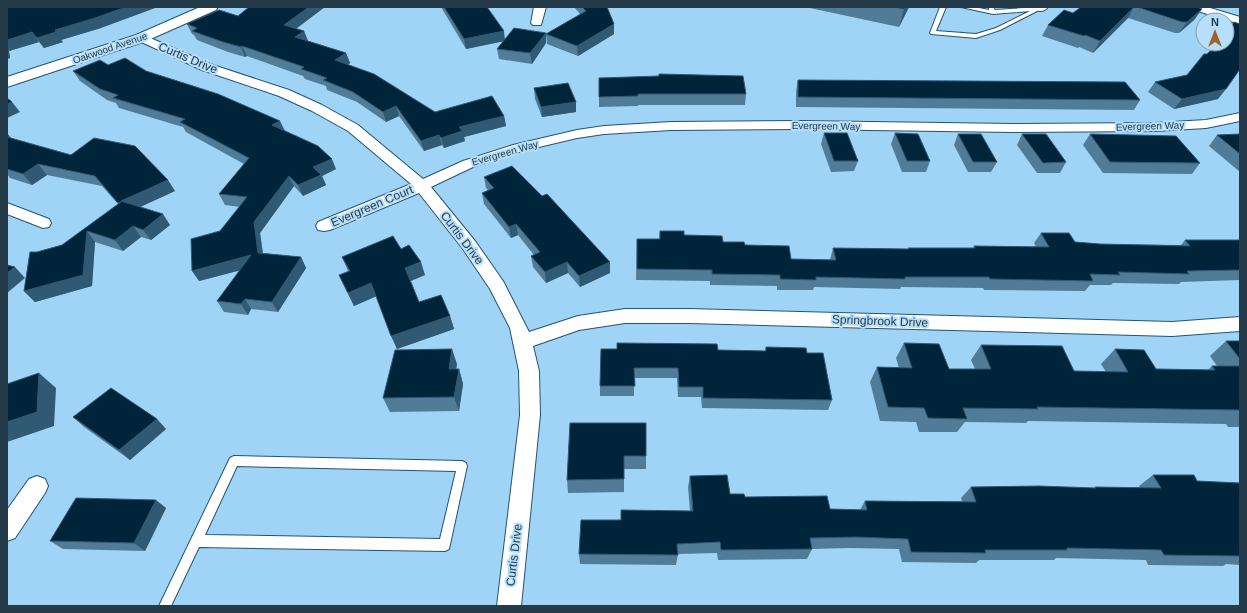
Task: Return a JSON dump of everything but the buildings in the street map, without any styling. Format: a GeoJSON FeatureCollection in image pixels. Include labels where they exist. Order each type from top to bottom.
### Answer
{"type":"FeatureCollection","features":[{"type":"Feature","properties":{"kind":"main road","name":"Oakwood Avenue"},"geometry":{"type":"LineString","coordinates":[[7,82],[141,38],[210,7]]}},
{"type":"Feature","properties":{"kind":"street"},"geometry":{"type":"LineString","coordinates":[[537,23],[540,7]]}},
{"type":"Feature","properties":{"kind":"street"},"geometry":{"type":"LineString","coordinates":[[1195,7],[1240,21]]}},
{"type":"Feature","properties":{"kind":"street","name":"Curtis Drive"},"geometry":{"type":"LineString","coordinates":[[141,38],[206,67],[284,93],[317,108],[353,128],[421,185],[470,245],[497,286],[519,328],[529,371],[530,415],[508,606]]}},
{"type":"Feature","properties":{"kind":"street","name":"Evergreen Way"},"geometry":{"type":"LineString","coordinates":[[421,185],[468,164],[518,148],[577,134],[604,130],[671,126],[784,125],[1013,128],[1155,127],[1206,124],[1240,117]]}},
{"type":"Feature","properties":{"kind":"street","name":"Evergreen Court"},"geometry":{"type":"LineString","coordinates":[[324,226],[394,198],[421,185]]}},
{"type":"Feature","properties":{"kind":"street"},"geometry":{"type":"LineString","coordinates":[[7,208],[43,223]]}},
{"type":"Feature","properties":{"kind":"street","name":"Springbrook Drive"},"geometry":{"type":"LineString","coordinates":[[522,342],[578,323],[625,316],[689,316],[1172,329],[1240,324]]}},
{"type":"Feature","properties":{"kind":"street"},"geometry":{"type":"LineString","coordinates":[[7,530],[37,486]]}},
{"type":"Feature","properties":{"kind":"lane"},"geometry":{"type":"LineString","coordinates":[[943,7],[933,33],[976,36],[998,29],[1041,8]]}},
{"type":"Feature","properties":{"kind":"lane"},"geometry":{"type":"LineString","coordinates":[[964,7],[992,9],[1041,8]]}},
{"type":"Feature","properties":{"kind":"lane"},"geometry":{"type":"LineString","coordinates":[[165,606],[234,461],[462,466],[445,545],[196,541]]}}]}
